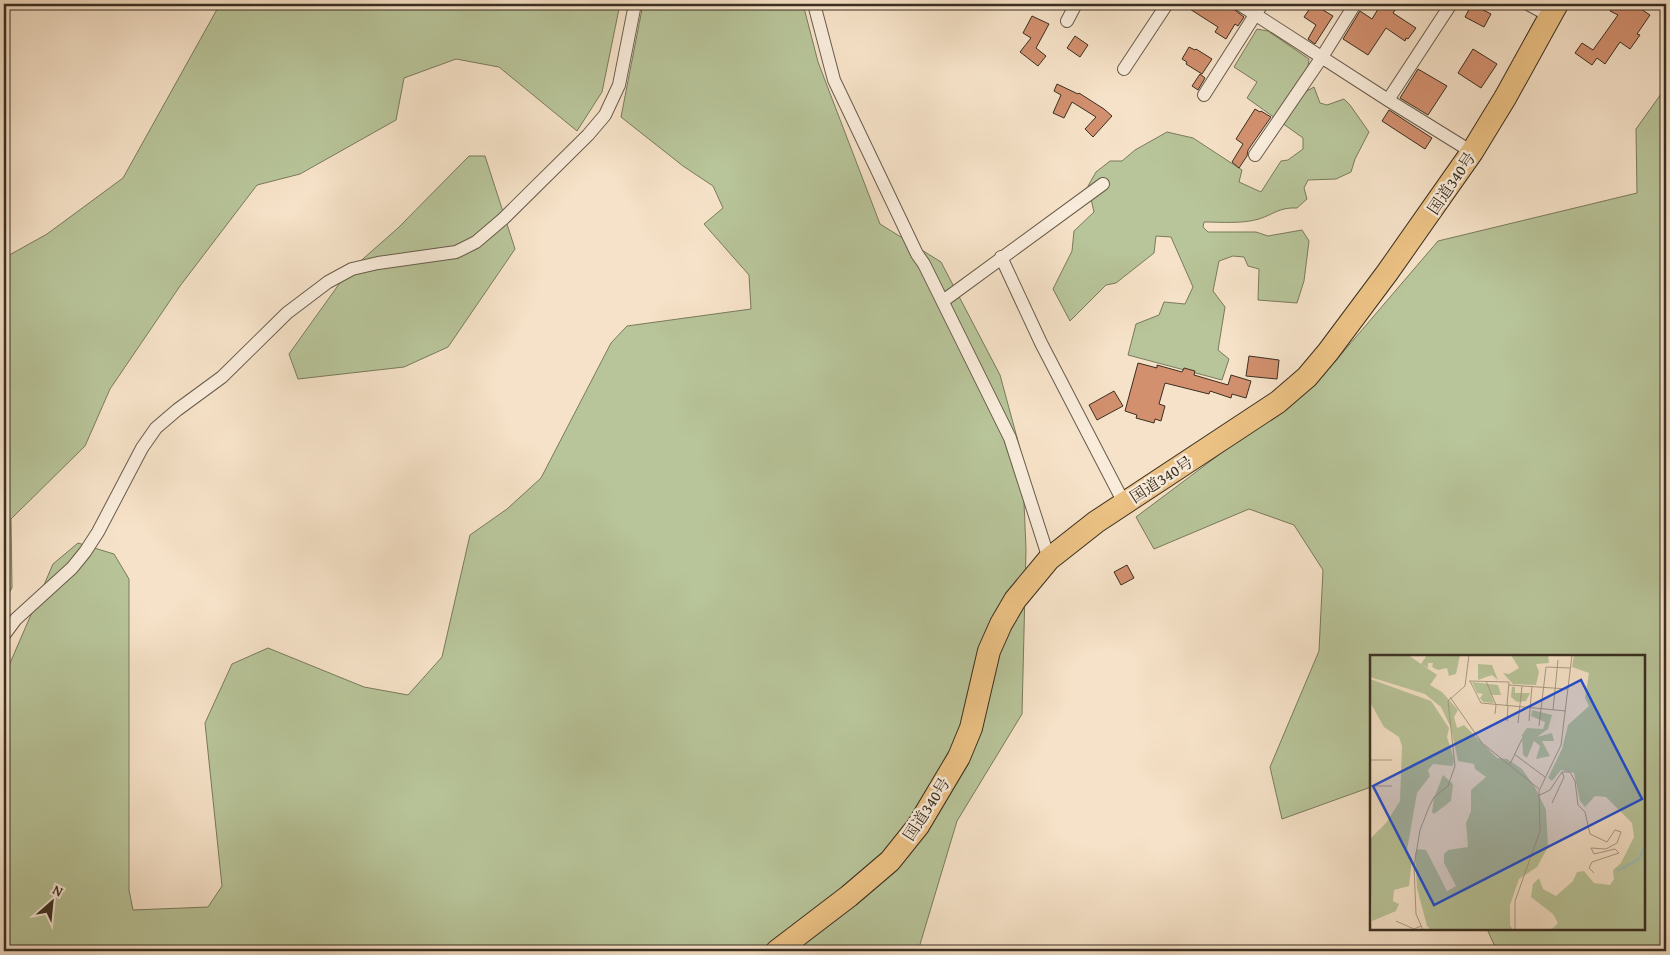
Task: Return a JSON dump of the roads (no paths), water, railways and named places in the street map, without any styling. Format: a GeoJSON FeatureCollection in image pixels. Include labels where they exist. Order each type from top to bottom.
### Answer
{"type":"FeatureCollection","features":[{"type":"Feature","properties":{"kind":"highway","name":"国道340号"},"geometry":{"type":"LineString","coordinates":[[777,951],[849,896],[890,861],[918,826],[958,757],[968,735],[989,651],[1001,624],[1015,600],[1049,560],[1078,536],[1124,503],[1278,402],[1307,377],[1352,322],[1472,152],[1505,98],[1554,10]]}},
{"type":"Feature","properties":{"kind":"street"},"geometry":{"type":"LineString","coordinates":[[4,635],[16,619],[72,568],[86,552],[142,448],[156,428],[222,377],[287,314],[328,282],[352,270],[378,263],[456,252],[476,242],[588,135],[605,115],[619,86],[635,4]]}},
{"type":"Feature","properties":{"kind":"street"},"geometry":{"type":"LineString","coordinates":[[814,4],[834,80],[917,254],[943,301],[1010,438],[1049,560]]}},
{"type":"Feature","properties":{"kind":"street"},"geometry":{"type":"LineString","coordinates":[[1067,21],[1076,4]]}},
{"type":"Feature","properties":{"kind":"street"},"geometry":{"type":"LineString","coordinates":[[1124,69],[1167,4]]}},
{"type":"Feature","properties":{"kind":"street"},"geometry":{"type":"LineString","coordinates":[[1239,4],[1259,9],[1322,57],[1472,152]]}},
{"type":"Feature","properties":{"kind":"street"},"geometry":{"type":"LineString","coordinates":[[1255,156],[1356,4]]}},
{"type":"Feature","properties":{"kind":"street"},"geometry":{"type":"LineString","coordinates":[[1388,100],[1451,4]]}},
{"type":"Feature","properties":{"kind":"street"},"geometry":{"type":"LineString","coordinates":[[1528,4],[1554,10]]}},
{"type":"Feature","properties":{"kind":"street"},"geometry":{"type":"LineString","coordinates":[[1204,94],[1259,9]]}},
{"type":"Feature","properties":{"kind":"street"},"geometry":{"type":"LineString","coordinates":[[943,301],[1103,184]]}},
{"type":"Feature","properties":{"kind":"street"},"geometry":{"type":"LineString","coordinates":[[1001,257],[1041,344],[1124,503]]}}]}
